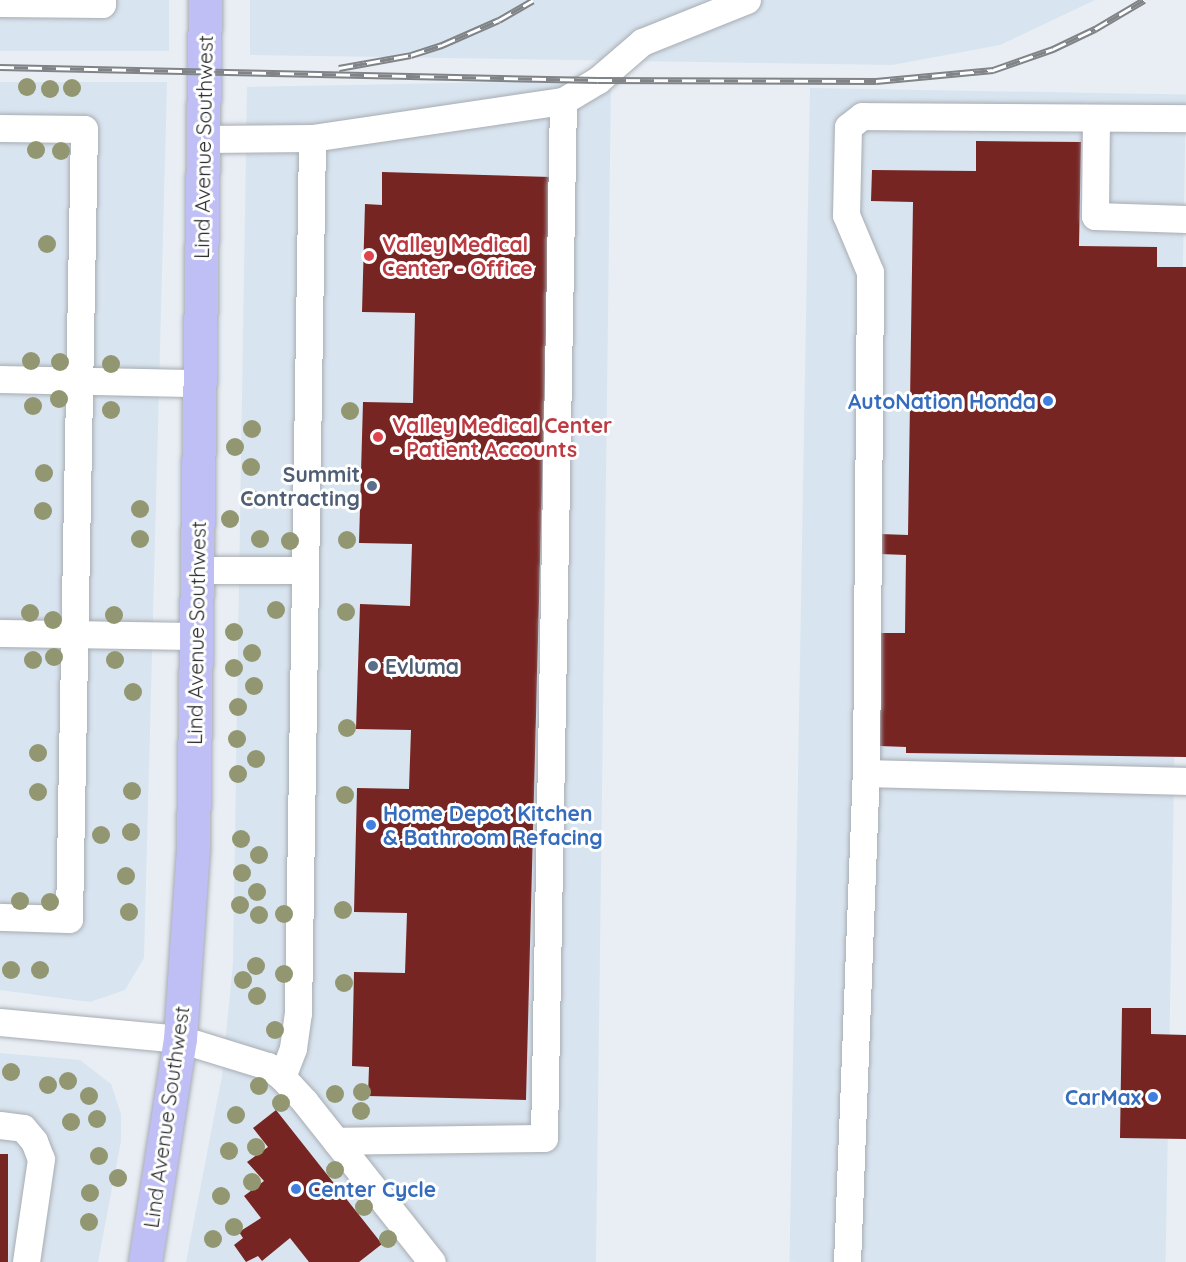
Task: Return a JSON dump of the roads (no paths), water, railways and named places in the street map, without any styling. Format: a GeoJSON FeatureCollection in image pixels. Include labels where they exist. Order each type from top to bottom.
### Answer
{"type":"FeatureCollection","features":[{"type":"Feature","properties":{"kind":"main road","name":"Lind Avenue Southwest"},"geometry":{"type":"LineString","coordinates":[[145,1262],[180,1039],[194,846],[205,0]]}},
{"type":"Feature","properties":{"kind":"street"},"geometry":{"type":"LineString","coordinates":[[0,3],[102,4],[102,0]]}},
{"type":"Feature","properties":{"kind":"street"},"geometry":{"type":"LineString","coordinates":[[203,139],[312,138],[563,101],[598,80],[642,42],[747,0]]}},
{"type":"Feature","properties":{"kind":"street"},"geometry":{"type":"LineString","coordinates":[[336,1141],[544,1138],[563,101]]}},
{"type":"Feature","properties":{"kind":"street"},"geometry":{"type":"LineString","coordinates":[[847,1262],[866,773],[870,272],[846,215],[848,128],[862,116],[1186,118]]}},
{"type":"Feature","properties":{"kind":"street"},"geometry":{"type":"LineString","coordinates":[[1096,118],[1095,216],[1186,219]]}},
{"type":"Feature","properties":{"kind":"street"},"geometry":{"type":"LineString","coordinates":[[0,128],[84,129],[69,919],[0,917]]}},
{"type":"Feature","properties":{"kind":"street"},"geometry":{"type":"LineString","coordinates":[[282,1077],[293,1048],[298,1013],[312,138]]}},
{"type":"Feature","properties":{"kind":"street"},"geometry":{"type":"LineString","coordinates":[[0,379],[199,383]]}},
{"type":"Feature","properties":{"kind":"street"},"geometry":{"type":"LineString","coordinates":[[196,570],[305,570]]}},
{"type":"Feature","properties":{"kind":"street"},"geometry":{"type":"LineString","coordinates":[[0,633],[195,636]]}},
{"type":"Feature","properties":{"kind":"street"},"geometry":{"type":"LineString","coordinates":[[866,773],[1186,781]]}},
{"type":"Feature","properties":{"kind":"street"},"geometry":{"type":"LineString","coordinates":[[0,1022],[180,1039],[268,1066],[282,1077],[336,1141],[432,1262]]}},
{"type":"Feature","properties":{"kind":"street"},"geometry":{"type":"LineString","coordinates":[[0,1125],[23,1128],[34,1141],[41,1159],[26,1262]]}},
{"type":"Feature","properties":{"kind":"railway"},"geometry":{"type":"LineString","coordinates":[[339,68],[411,55],[442,45],[499,20],[533,0]]}},
{"type":"Feature","properties":{"kind":"railway"},"geometry":{"type":"LineString","coordinates":[[0,67],[598,80],[876,81],[993,70],[1053,49],[1095,29],[1144,0]]}},
{"type":"Feature","properties":{"kind":"place","name":"Valley Medical Center - Office"},"geometry":{"type":"Point","coordinates":[369,256]}},
{"type":"Feature","properties":{"kind":"place","name":"AutoNation Honda"},"geometry":{"type":"Point","coordinates":[1048,401]}},
{"type":"Feature","properties":{"kind":"place","name":"Valley Medical Center - Patient Accounts"},"geometry":{"type":"Point","coordinates":[378,437]}},
{"type":"Feature","properties":{"kind":"place","name":"Summit Contracting"},"geometry":{"type":"Point","coordinates":[372,486]}},
{"type":"Feature","properties":{"kind":"place","name":"Evluma"},"geometry":{"type":"Point","coordinates":[373,666]}},
{"type":"Feature","properties":{"kind":"place","name":"Home Depot Kitchen & Bathroom Refacing"},"geometry":{"type":"Point","coordinates":[371,825]}},
{"type":"Feature","properties":{"kind":"place","name":"CarMax"},"geometry":{"type":"Point","coordinates":[1153,1097]}},
{"type":"Feature","properties":{"kind":"place","name":"Center Cycle"},"geometry":{"type":"Point","coordinates":[296,1189]}}]}
